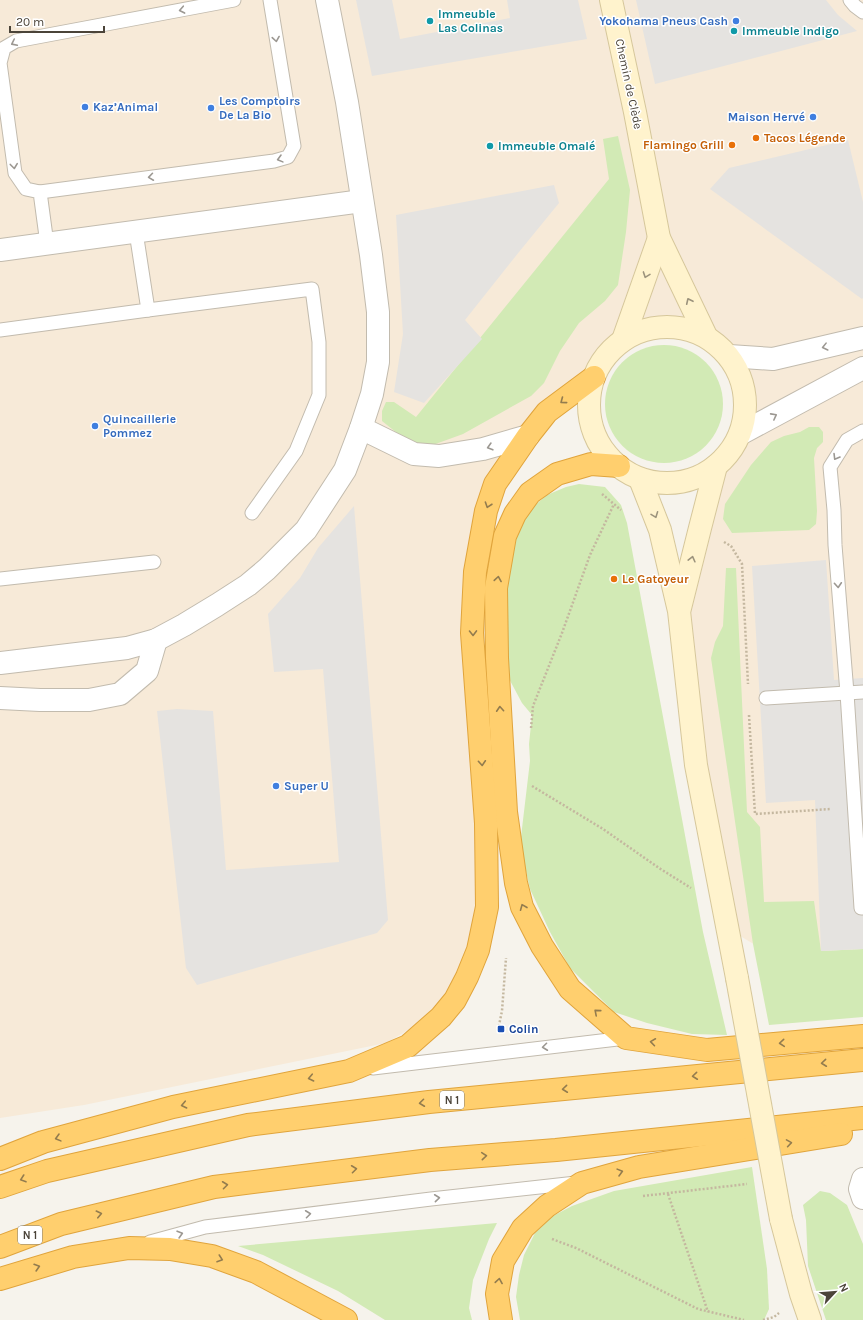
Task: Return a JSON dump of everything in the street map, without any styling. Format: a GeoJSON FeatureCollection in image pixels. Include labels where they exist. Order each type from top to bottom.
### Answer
{"type":"FeatureCollection","features":[{"type":"Feature","properties":{"kind":"highway"},"geometry":{"type":"LineString","coordinates":[[0,1159],[43,1142],[173,1107],[349,1071],[408,1046],[441,1017],[454,1000],[467,977],[478,950],[487,907],[486,823],[472,633],[475,572],[486,511],[495,484],[528,436],[547,412],[594,377]]}},
{"type":"Feature","properties":{"kind":"highway"},"geometry":{"type":"LineString","coordinates":[[619,466],[591,464],[557,474],[530,493],[515,514],[504,536],[496,588],[496,650],[506,812],[518,892],[522,907],[542,946],[570,989],[626,1038],[707,1050],[863,1036]]}},
{"type":"Feature","properties":{"kind":"highway","name":"N 1"},"geometry":{"type":"LineString","coordinates":[[0,1187],[47,1171],[248,1124],[429,1102],[863,1060]]}},
{"type":"Feature","properties":{"kind":"highway","name":"N 1"},"geometry":{"type":"LineString","coordinates":[[0,1247],[61,1224],[214,1187],[430,1160],[556,1150],[863,1118]]}},
{"type":"Feature","properties":{"kind":"highway"},"geometry":{"type":"LineString","coordinates":[[501,1320],[497,1294],[503,1261],[523,1228],[547,1206],[582,1182],[639,1167],[863,1130]]}},
{"type":"Feature","properties":{"kind":"highway"},"geometry":{"type":"LineString","coordinates":[[0,1279],[73,1257],[129,1248],[170,1249],[212,1256],[256,1272],[346,1320]]}},
{"type":"Feature","properties":{"kind":"main road","name":"Chemin de Clède"},"geometry":{"type":"LineString","coordinates":[[611,0],[635,112],[659,238],[706,336]]}},
{"type":"Feature","properties":{"kind":"main road"},"geometry":{"type":"LineString","coordinates":[[622,340],[659,238]]}},
{"type":"Feature","properties":{"kind":"main road"},"geometry":{"type":"LineString","coordinates":[[663,326],[685,328],[706,336],[729,356],[738,371],[744,388],[745,413],[740,434],[728,454],[716,466],[693,479],[667,484],[640,479],[633,476],[619,466],[602,448],[592,426],[589,401],[594,377],[605,356],[613,347],[622,340],[642,330],[663,326]]}},
{"type":"Feature","properties":{"kind":"main road"},"geometry":{"type":"LineString","coordinates":[[679,611],[716,466]]}},
{"type":"Feature","properties":{"kind":"main road"},"geometry":{"type":"LineString","coordinates":[[640,479],[660,530],[679,611],[696,765],[737,978],[780,1219],[801,1294],[810,1320]]}},
{"type":"Feature","properties":{"kind":"street"},"geometry":{"type":"LineString","coordinates":[[0,663],[127,648],[156,640],[211,609],[248,585],[267,569],[306,530],[345,470],[372,394],[378,362],[378,312],[371,255],[347,102],[327,0]]}},
{"type":"Feature","properties":{"kind":"street"},"geometry":{"type":"LineString","coordinates":[[0,250],[362,201]]}},
{"type":"Feature","properties":{"kind":"street"},"geometry":{"type":"LineString","coordinates":[[729,356],[774,359],[863,338]]}},
{"type":"Feature","properties":{"kind":"street"},"geometry":{"type":"LineString","coordinates":[[740,434],[860,370]]}},
{"type":"Feature","properties":{"kind":"street"},"geometry":{"type":"LineString","coordinates":[[361,428],[414,454],[439,456],[483,449],[528,436]]}},
{"type":"Feature","properties":{"kind":"street"},"geometry":{"type":"LineString","coordinates":[[0,698],[89,700],[120,694],[147,671],[156,640]]}},
{"type":"Feature","properties":{"kind":"street"},"geometry":{"type":"LineString","coordinates":[[863,1179],[860,1189],[863,1198]]}},
{"type":"Feature","properties":{"kind":"lane"},"geometry":{"type":"LineString","coordinates":[[234,0],[16,41],[4,48],[0,63],[15,173],[26,190],[40,192],[274,161],[288,157],[294,146],[270,0]]}},
{"type":"Feature","properties":{"kind":"lane"},"geometry":{"type":"LineString","coordinates":[[850,0],[863,12]]}},
{"type":"Feature","properties":{"kind":"lane"},"geometry":{"type":"LineString","coordinates":[[40,192],[47,244]]}},
{"type":"Feature","properties":{"kind":"lane"},"geometry":{"type":"LineString","coordinates":[[136,232],[148,310]]}},
{"type":"Feature","properties":{"kind":"lane"},"geometry":{"type":"LineString","coordinates":[[0,330],[312,289],[319,342],[319,395],[296,451],[252,514]]}},
{"type":"Feature","properties":{"kind":"lane"},"geometry":{"type":"LineString","coordinates":[[863,431],[847,440],[830,467],[861,908],[863,908]]}},
{"type":"Feature","properties":{"kind":"lane"},"geometry":{"type":"LineString","coordinates":[[0,579],[154,562]]}},
{"type":"Feature","properties":{"kind":"lane"},"geometry":{"type":"LineString","coordinates":[[766,698],[863,692]]}},
{"type":"Feature","properties":{"kind":"lane"},"geometry":{"type":"LineString","coordinates":[[349,1071],[626,1038]]}},
{"type":"Feature","properties":{"kind":"lane"},"geometry":{"type":"LineString","coordinates":[[129,1248],[205,1227],[582,1182]]}},
{"type":"Feature","properties":{"kind":"path"},"geometry":{"type":"LineString","coordinates":[[575,469],[614,504],[646,526],[660,530]]}},
{"type":"Feature","properties":{"kind":"path"},"geometry":{"type":"LineString","coordinates":[[530,729],[533,706],[562,633],[590,555],[614,504]]}},
{"type":"Feature","properties":{"kind":"path"},"geometry":{"type":"LineString","coordinates":[[531,780],[532,794]]}},
{"type":"Feature","properties":{"kind":"path"},"geometry":{"type":"LineString","coordinates":[[532,786],[603,829],[659,868],[695,890],[721,896]]}},
{"type":"Feature","properties":{"kind":"path"},"geometry":{"type":"LineString","coordinates":[[495,1053],[502,1011],[506,954]]}},
{"type":"Feature","properties":{"kind":"path"},"geometry":{"type":"LineString","coordinates":[[638,1197],[748,1184]]}},
{"type":"Feature","properties":{"kind":"path"},"geometry":{"type":"LineString","coordinates":[[668,1194],[708,1312]]}},
{"type":"Feature","properties":{"kind":"path"},"geometry":{"type":"LineString","coordinates":[[523,1228],[576,1248],[698,1309],[744,1320]]}},
{"type":"Feature","properties":{"kind":"shaded area"},"geometry":{"type":"Polygon","coordinates":[[[0,0],[863,0],[863,949],[821,951],[757,946],[725,927],[679,611],[716,466],[729,454],[740,434],[745,413],[744,388],[738,371],[729,356],[706,336],[685,328],[663,326],[642,330],[613,347],[594,377],[495,484],[475,572],[478,950],[434,1015],[386,1043],[84,1105],[0,1118],[0,0]]]}},
{"type":"Feature","properties":{"kind":"shaded area"},"geometry":{"type":"Polygon","coordinates":[[[356,0],[392,0],[400,39],[510,18],[507,0],[578,0],[587,39],[372,76],[356,0]]]}},
{"type":"Feature","properties":{"kind":"shaded area"},"geometry":{"type":"Polygon","coordinates":[[[636,0],[826,0],[838,15],[857,31],[655,84],[636,0]]]}},
{"type":"Feature","properties":{"kind":"shaded area"},"geometry":{"type":"Polygon","coordinates":[[[848,140],[863,202],[862,299],[710,189],[729,168],[848,140]]]}},
{"type":"Feature","properties":{"kind":"shaded area"},"geometry":{"type":"Polygon","coordinates":[[[554,185],[559,203],[465,320],[482,339],[424,403],[394,392],[403,334],[396,215],[554,185]]]}},
{"type":"Feature","properties":{"kind":"shaded area"},"geometry":{"type":"Polygon","coordinates":[[[354,506],[388,920],[377,933],[197,985],[186,968],[157,711],[177,709],[213,711],[226,870],[339,862],[323,669],[274,672],[268,614],[300,578],[318,548],[354,506]]]}},
{"type":"Feature","properties":{"kind":"shaded area"},"geometry":{"type":"Polygon","coordinates":[[[826,560],[834,680],[863,678],[863,949],[821,951],[815,800],[766,803],[752,566],[826,560]]]}},
{"type":"Feature","properties":{"kind":"green space"},"geometry":{"type":"Polygon","coordinates":[[[618,136],[630,190],[626,232],[618,285],[605,301],[579,323],[560,351],[544,383],[531,396],[463,434],[430,446],[407,441],[382,421],[382,411],[386,402],[394,402],[416,417],[609,179],[603,139],[618,136]]]}},
{"type":"Feature","properties":{"kind":"green space"},"geometry":{"type":"Polygon","coordinates":[[[664,345],[686,350],[697,355],[713,371],[718,382],[723,404],[718,426],[713,437],[697,453],[686,458],[664,463],[642,458],[631,453],[615,437],[610,426],[605,404],[610,382],[615,371],[631,355],[642,350],[664,345]]]}},
{"type":"Feature","properties":{"kind":"green space"},"geometry":{"type":"Polygon","coordinates":[[[809,427],[819,427],[823,432],[823,442],[817,448],[814,458],[817,511],[816,524],[809,530],[732,533],[723,519],[725,504],[751,465],[771,442],[784,436],[800,432],[809,427]]]}},
{"type":"Feature","properties":{"kind":"green space"},"geometry":{"type":"Polygon","coordinates":[[[579,484],[605,487],[621,505],[627,523],[703,932],[727,1035],[692,1034],[647,1023],[614,1012],[570,968],[550,932],[530,889],[524,862],[521,837],[530,761],[529,744],[532,715],[522,703],[507,675],[501,639],[510,548],[529,510],[547,495],[566,487],[579,484]]]}},
{"type":"Feature","properties":{"kind":"green space"},"geometry":{"type":"Polygon","coordinates":[[[726,568],[736,568],[747,812],[760,827],[764,902],[814,901],[821,951],[863,949],[863,1017],[769,1025],[753,944],[711,658],[715,642],[723,626],[726,568]]]}},
{"type":"Feature","properties":{"kind":"green space"},"geometry":{"type":"Polygon","coordinates":[[[752,1167],[767,1269],[769,1309],[764,1320],[520,1320],[516,1297],[524,1255],[535,1233],[553,1216],[572,1206],[614,1191],[752,1167]]]}},
{"type":"Feature","properties":{"kind":"green space"},"geometry":{"type":"Polygon","coordinates":[[[820,1191],[830,1193],[847,1205],[863,1244],[863,1320],[826,1320],[808,1266],[806,1220],[803,1205],[820,1191]]]}},
{"type":"Feature","properties":{"kind":"green space"},"geometry":{"type":"Polygon","coordinates":[[[497,1223],[473,1280],[469,1308],[472,1320],[385,1320],[338,1291],[263,1255],[238,1246],[497,1223]]]}},
{"type":"Feature","properties":{"kind":"place","name":"Immeuble Las Colinas"},"geometry":{"type":"Point","coordinates":[430,21]}},
{"type":"Feature","properties":{"kind":"place","name":"Yokohama Pneus Cash"},"geometry":{"type":"Point","coordinates":[736,21]}},
{"type":"Feature","properties":{"kind":"place","name":"Immeuble Indigo"},"geometry":{"type":"Point","coordinates":[734,31]}},
{"type":"Feature","properties":{"kind":"place","name":"Kaz’Animal"},"geometry":{"type":"Point","coordinates":[85,107]}},
{"type":"Feature","properties":{"kind":"place","name":"Les Comptoirs De La Bio"},"geometry":{"type":"Point","coordinates":[211,108]}},
{"type":"Feature","properties":{"kind":"place","name":"Maison Hervé"},"geometry":{"type":"Point","coordinates":[813,117]}},
{"type":"Feature","properties":{"kind":"place","name":"Tacos Légende"},"geometry":{"type":"Point","coordinates":[756,138]}},
{"type":"Feature","properties":{"kind":"place","name":"Flamingo Grill"},"geometry":{"type":"Point","coordinates":[732,145]}},
{"type":"Feature","properties":{"kind":"place","name":"Immeuble Omalé"},"geometry":{"type":"Point","coordinates":[490,146]}},
{"type":"Feature","properties":{"kind":"place","name":"Quincaillerie Pommez"},"geometry":{"type":"Point","coordinates":[95,426]}},
{"type":"Feature","properties":{"kind":"place","name":"Le Gatoyeur"},"geometry":{"type":"Point","coordinates":[614,579]}},
{"type":"Feature","properties":{"kind":"place","name":"Super U"},"geometry":{"type":"Point","coordinates":[276,786]}},
{"type":"Feature","properties":{"kind":"place","name":"Colin"},"geometry":{"type":"Point","coordinates":[501,1029]}}]}
